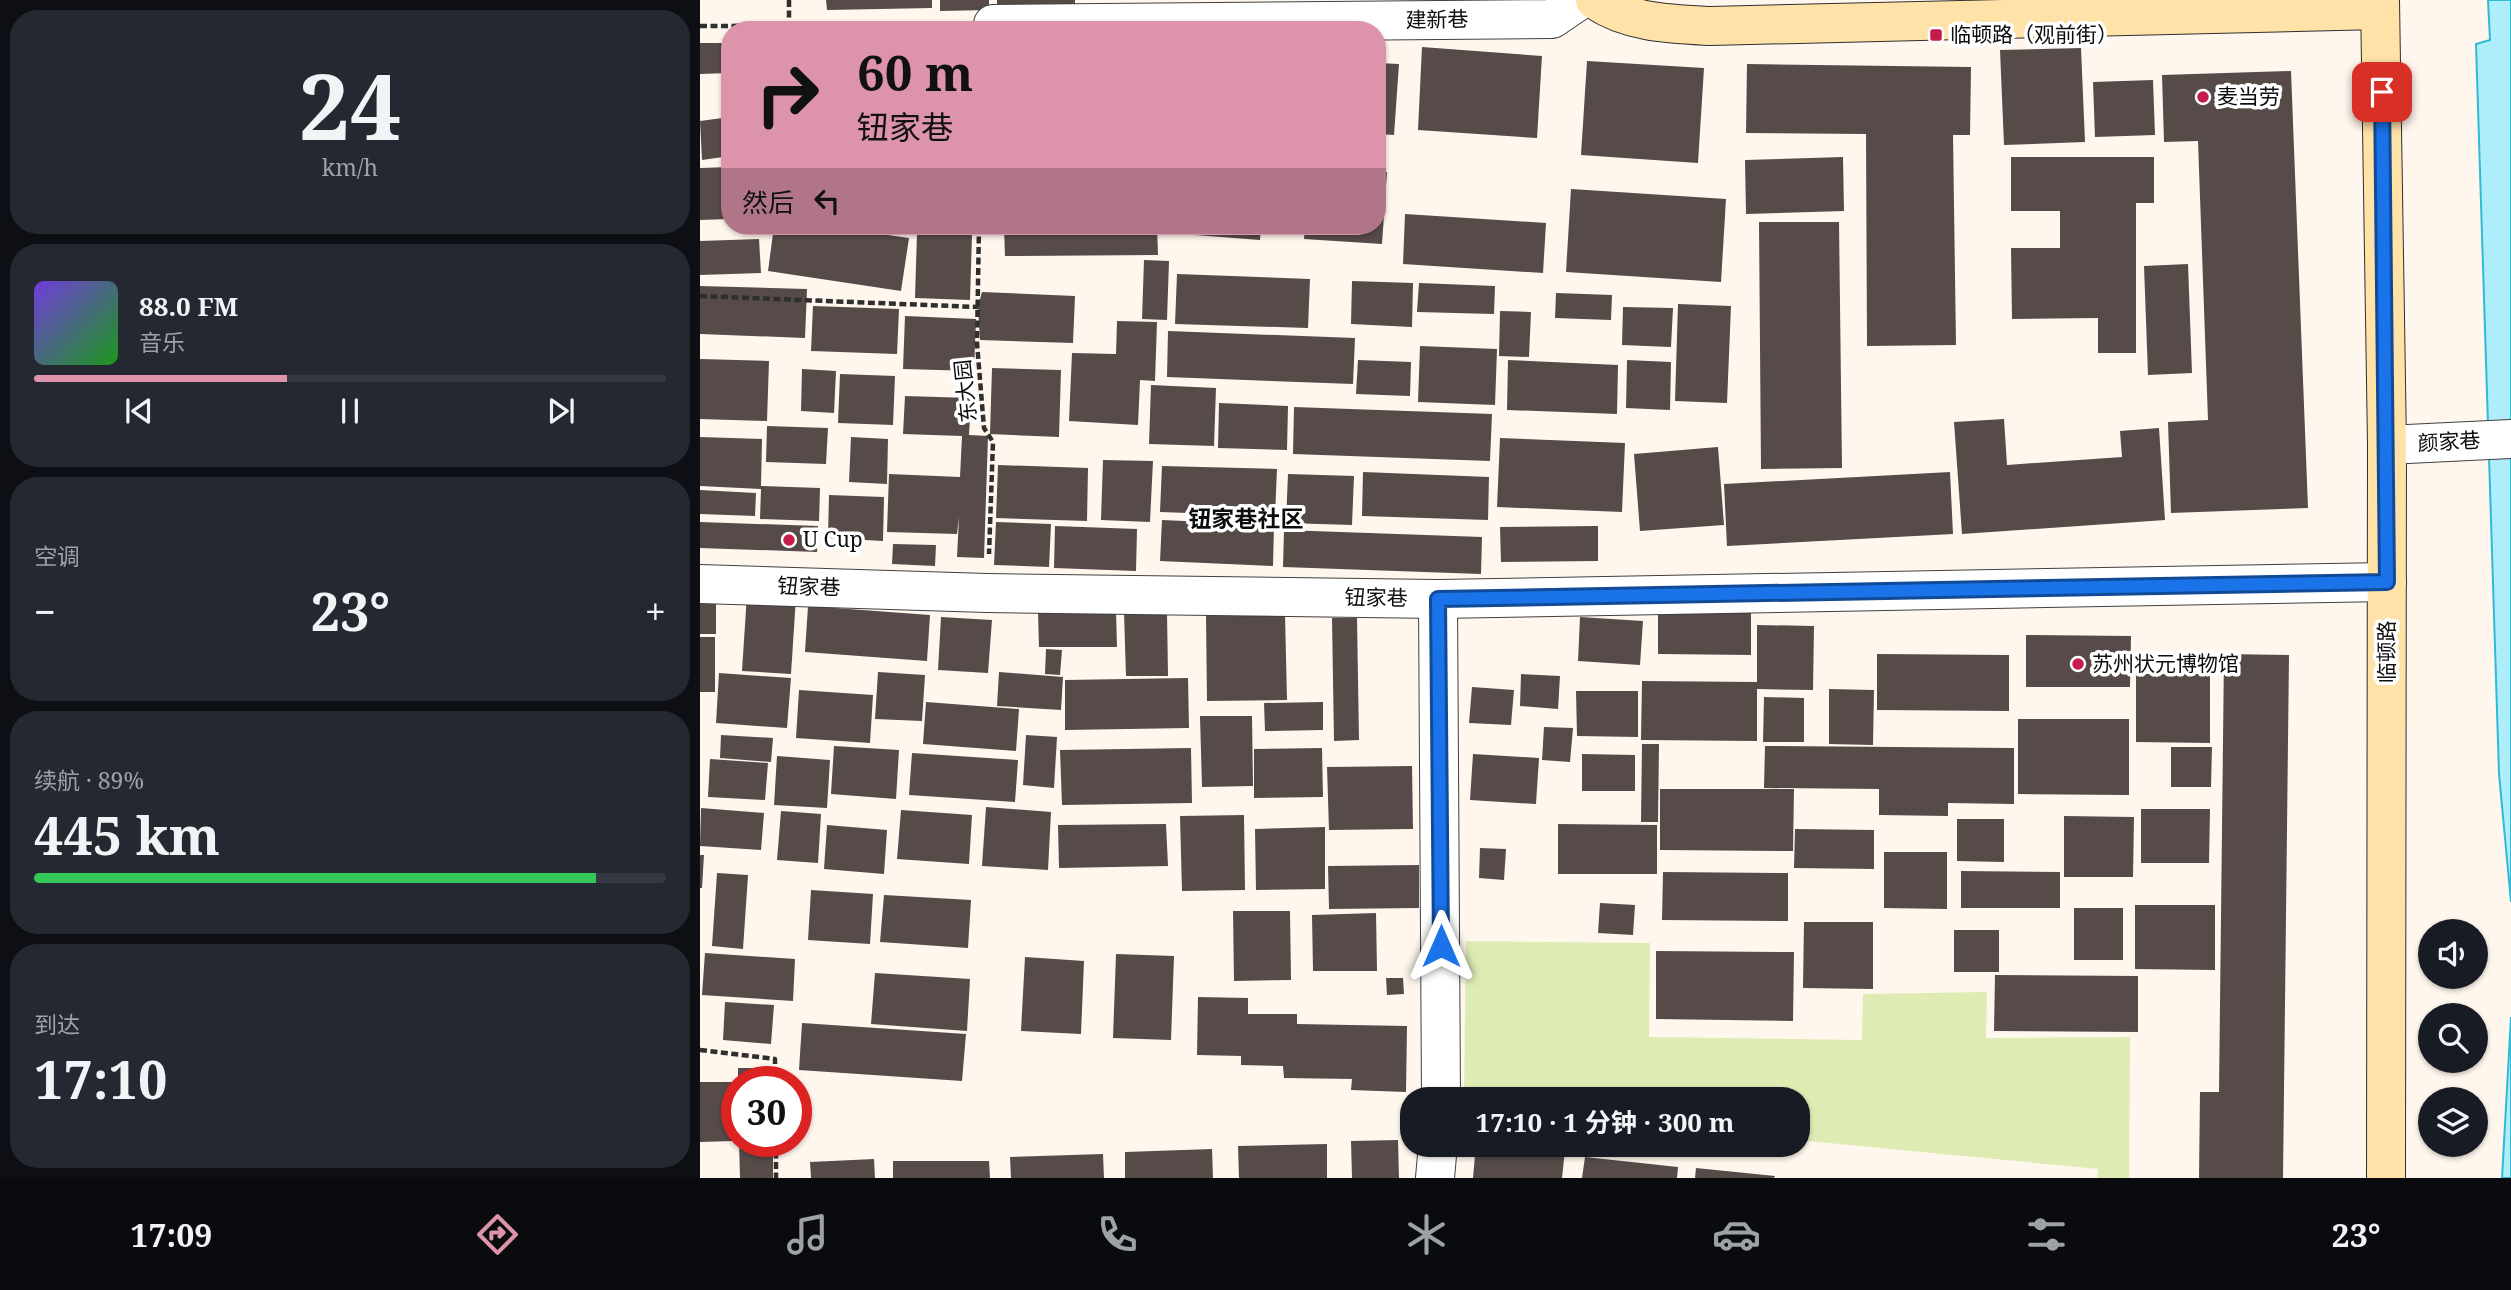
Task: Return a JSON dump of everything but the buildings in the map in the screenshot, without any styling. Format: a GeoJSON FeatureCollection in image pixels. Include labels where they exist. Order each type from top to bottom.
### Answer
{"type":"FeatureCollection","features":[{"type":"Feature","properties":{"kind":"main road"},"geometry":{"type":"LineString","coordinates":[[1595,0],[1613,10],[1644,20],[1710,26],[2380,5]]}},
{"type":"Feature","properties":{"kind":"main road","name":"临顿路"},"geometry":{"type":"LineString","coordinates":[[2380,5],[2387,445],[2386,1178]]}},
{"type":"Feature","properties":{"kind":"street","name":"建新巷"},"geometry":{"type":"LineString","coordinates":[[1328,21],[1552,19],[1580,0]]}},
{"type":"Feature","properties":{"kind":"street","name":"颜家巷"},"geometry":{"type":"LineString","coordinates":[[2387,445],[2495,440]]}},
{"type":"Feature","properties":{"kind":"street","name":"钮家巷"},"geometry":{"type":"LineString","coordinates":[[700,584],[987,593],[1438,599],[2387,582]]}},
{"type":"Feature","properties":{"kind":"street"},"geometry":{"type":"LineString","coordinates":[[1438,599],[1441,1087]]}},
{"type":"Feature","properties":{"kind":"street"},"geometry":{"type":"LineString","coordinates":[[1435,1178],[1437,1157]]}},
{"type":"Feature","properties":{"kind":"path"},"geometry":{"type":"LineString","coordinates":[[789,0],[789,21]]}},
{"type":"Feature","properties":{"kind":"path"},"geometry":{"type":"LineString","coordinates":[[700,26],[721,26]]}},
{"type":"Feature","properties":{"kind":"path","name":"东大园"},"geometry":{"type":"LineString","coordinates":[[979,235],[977,343],[984,428],[993,442],[987,593]]}},
{"type":"Feature","properties":{"kind":"path"},"geometry":{"type":"LineString","coordinates":[[700,296],[978,307]]}},
{"type":"Feature","properties":{"kind":"path"},"geometry":{"type":"LineString","coordinates":[[700,1050],[775,1059],[775,1066]]}},
{"type":"Feature","properties":{"kind":"path"},"geometry":{"type":"LineString","coordinates":[[775,1157],[776,1178]]}},
{"type":"Feature","properties":{"kind":"green space"},"geometry":{"type":"Polygon","coordinates":[[[1466,941],[1650,943],[1649,1037],[1862,1040],[1863,994],[1987,992],[1986,1038],[2130,1037],[2129,1178],[2097,1178],[2098,1169],[1810,1141],[1810,1087],[1464,1087],[1466,941]]]}},
{"type":"Feature","properties":{"kind":"water"},"geometry":{"type":"Polygon","coordinates":[[[2488,0],[2511,0],[2511,902],[2499,774],[2476,44],[2490,40],[2488,0]]]}},
{"type":"Feature","properties":{"kind":"water"},"geometry":{"type":"Polygon","coordinates":[[[2511,1017],[2511,1178],[2502,1178],[2511,1017]]]}},
{"type":"Feature","properties":{"kind":"place","name":"临顿路（观前街）"},"geometry":{"type":"Point","coordinates":[1936,35]}},
{"type":"Feature","properties":{"kind":"place","name":"麦当劳"},"geometry":{"type":"Point","coordinates":[2203,97]}},
{"type":"Feature","properties":{"kind":"place","name":"U Cup"},"geometry":{"type":"Point","coordinates":[789,540]}},
{"type":"Feature","properties":{"kind":"place","name":"苏州状元博物馆"},"geometry":{"type":"Point","coordinates":[2078,664]}},
{"type":"Feature","properties":{"kind":"district","name":"钮家巷社区"},"geometry":{"type":"Point","coordinates":[1246,519]}},
{"type":"Feature","properties":{"kind":"route"},"geometry":{"type":"LineString","coordinates":[[1441,946],[1438,599],[2387,582],[2382,92]]}}]}
